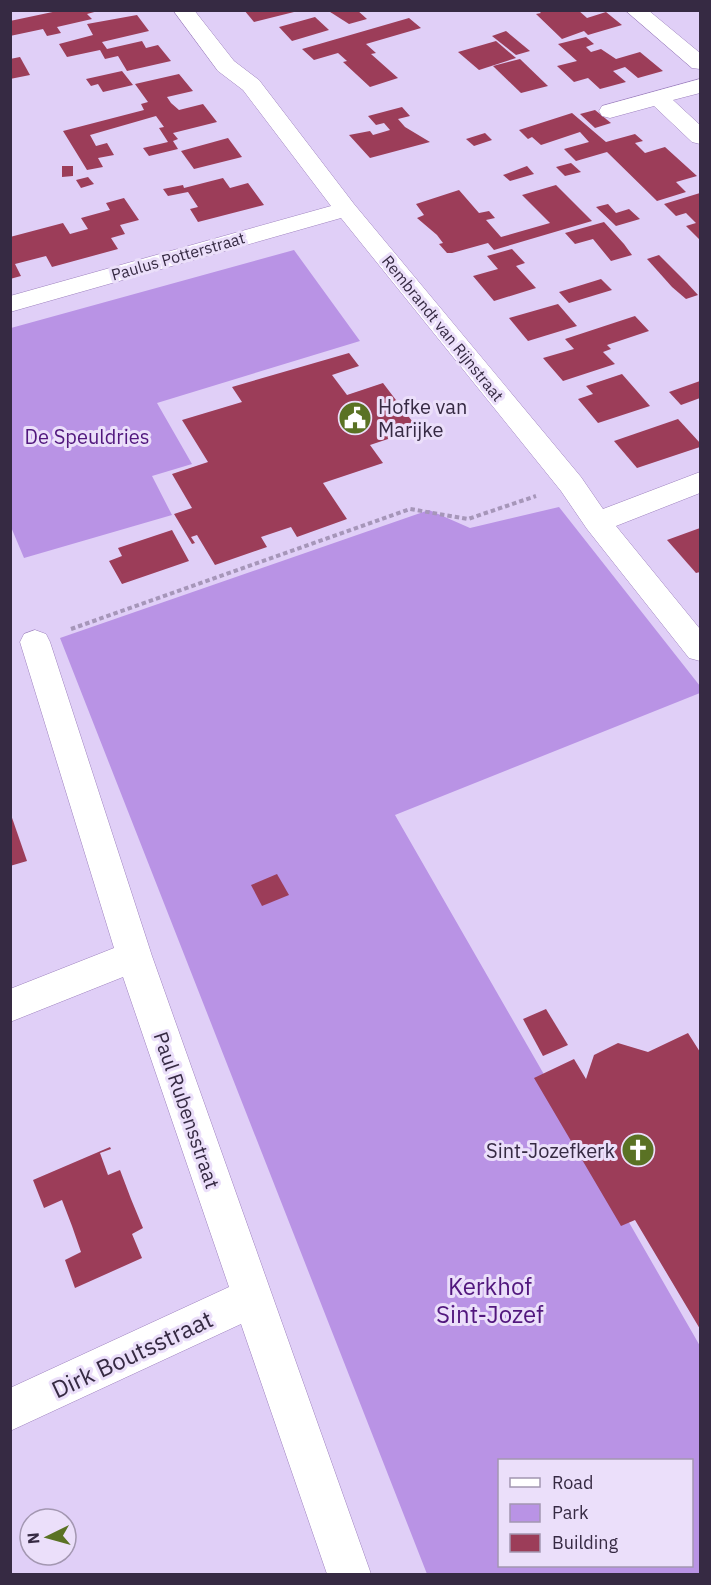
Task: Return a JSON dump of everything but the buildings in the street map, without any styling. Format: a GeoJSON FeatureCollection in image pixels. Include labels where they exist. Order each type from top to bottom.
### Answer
{"type":"FeatureCollection","features":[{"type":"Feature","properties":{"kind":"street","name":"Rembrandt van Rijnstraat"},"geometry":{"type":"LineString","coordinates":[[183,10],[226,66],[251,85],[346,209],[571,484],[597,522],[700,650]]}},
{"type":"Feature","properties":{"kind":"street"},"geometry":{"type":"LineString","coordinates":[[635,10],[700,63]]}},
{"type":"Feature","properties":{"kind":"street"},"geometry":{"type":"LineString","coordinates":[[610,111],[700,86]]}},
{"type":"Feature","properties":{"kind":"street"},"geometry":{"type":"LineString","coordinates":[[658,98],[690,115],[700,137]]}},
{"type":"Feature","properties":{"kind":"street","name":"Paulus Potterstraat"},"geometry":{"type":"LineString","coordinates":[[10,304],[346,209]]}},
{"type":"Feature","properties":{"kind":"street"},"geometry":{"type":"LineString","coordinates":[[597,522],[700,482]]}},
{"type":"Feature","properties":{"kind":"street","name":"Paul Rubensstraat"},"geometry":{"type":"LineString","coordinates":[[35,642],[134,956],[349,1575]]}},
{"type":"Feature","properties":{"kind":"street"},"geometry":{"type":"LineString","coordinates":[[10,1006],[134,956]]}},
{"type":"Feature","properties":{"kind":"street","name":"Dirk Boutsstraat"},"geometry":{"type":"LineString","coordinates":[[10,1410],[253,1297]]}},
{"type":"Feature","properties":{"kind":"path"},"geometry":{"type":"LineString","coordinates":[[35,642],[410,509],[468,519],[571,484]]}},
{"type":"Feature","properties":{"kind":"green space","name":"De Speuldries"},"geometry":{"type":"Polygon","coordinates":[[[294,250],[360,341],[157,403],[192,464],[152,476],[172,515],[24,558],[11,527],[11,328],[294,250]]]}},
{"type":"Feature","properties":{"kind":"green space","name":"Kerkhof Sint-Jozef"},"geometry":{"type":"Polygon","coordinates":[[[559,507],[700,686],[700,693],[395,815],[700,1346],[700,1574],[427,1574],[60,638],[429,510],[470,528],[559,507]]]}},
{"type":"Feature","properties":{"kind":"place","name":"Hofke van Marijke"},"geometry":{"type":"Point","coordinates":[355,418]}},
{"type":"Feature","properties":{"kind":"place","name":"Sint-Jozefkerk"},"geometry":{"type":"Point","coordinates":[638,1150]}}]}
